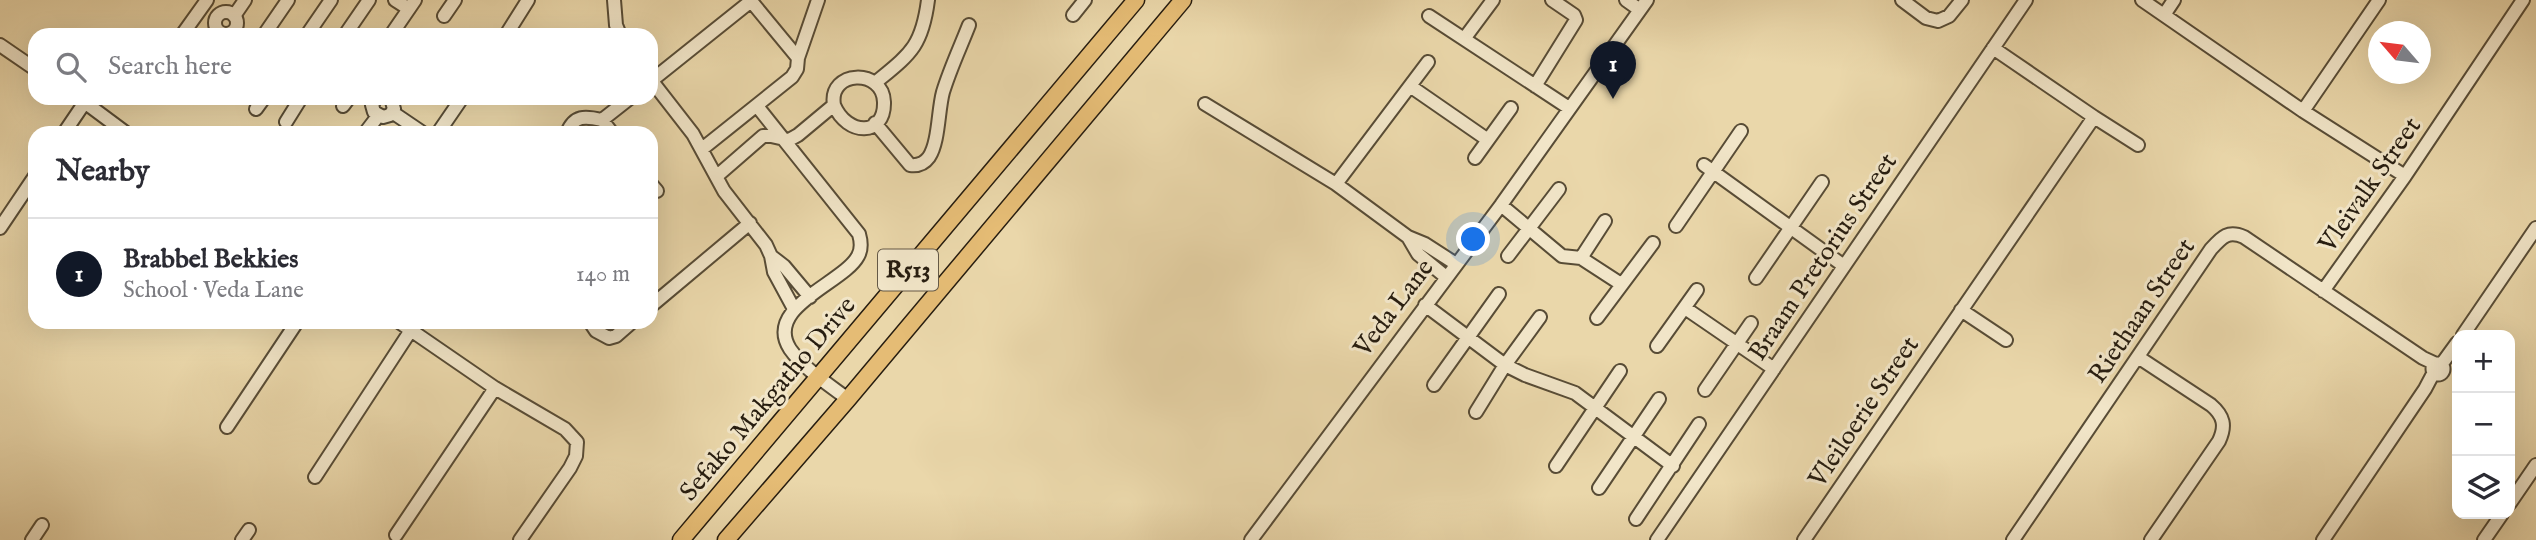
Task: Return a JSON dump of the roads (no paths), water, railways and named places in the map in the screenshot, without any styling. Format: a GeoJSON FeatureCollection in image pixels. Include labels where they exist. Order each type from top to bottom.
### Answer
{"type":"FeatureCollection","features":[{"type":"Feature","properties":{"kind":"main road","name":"Sefako Makgatho Drive"},"geometry":{"type":"LineString","coordinates":[[681,540],[1136,0]]}},
{"type":"Feature","properties":{"kind":"main road","name":"R513"},"geometry":{"type":"LineString","coordinates":[[726,540],[1183,0]]}},
{"type":"Feature","properties":{"kind":"street"},"geometry":{"type":"LineString","coordinates":[[238,27],[245,0]]}},
{"type":"Feature","properties":{"kind":"street"},"geometry":{"type":"LineString","coordinates":[[269,28],[288,0]]}},
{"type":"Feature","properties":{"kind":"street"},"geometry":{"type":"LineString","coordinates":[[312,28],[331,0]]}},
{"type":"Feature","properties":{"kind":"street"},"geometry":{"type":"LineString","coordinates":[[350,28],[369,0]]}},
{"type":"Feature","properties":{"kind":"street"},"geometry":{"type":"LineString","coordinates":[[396,0],[412,4],[396,28]]}},
{"type":"Feature","properties":{"kind":"street"},"geometry":{"type":"LineString","coordinates":[[444,16],[455,0]]}},
{"type":"Feature","properties":{"kind":"street"},"geometry":{"type":"LineString","coordinates":[[510,28],[528,0]]}},
{"type":"Feature","properties":{"kind":"street"},"geometry":{"type":"LineString","coordinates":[[614,0],[617,28]]}},
{"type":"Feature","properties":{"kind":"street"},"geometry":{"type":"LineString","coordinates":[[658,74],[752,0],[798,58]]}},
{"type":"Feature","properties":{"kind":"street"},"geometry":{"type":"LineString","coordinates":[[702,149],[792,78],[818,0]]}},
{"type":"Feature","properties":{"kind":"street"},"geometry":{"type":"LineString","coordinates":[[874,83],[913,50],[919,40],[928,0]]}},
{"type":"Feature","properties":{"kind":"street"},"geometry":{"type":"LineString","coordinates":[[1073,15],[1085,0]]}},
{"type":"Feature","properties":{"kind":"street"},"geometry":{"type":"LineString","coordinates":[[1464,38],[1493,0]]}},
{"type":"Feature","properties":{"kind":"street"},"geometry":{"type":"LineString","coordinates":[[1535,86],[1576,20],[1574,15],[1552,0]]}},
{"type":"Feature","properties":{"kind":"street"},"geometry":{"type":"LineString","coordinates":[[1626,0],[1644,5]]}},
{"type":"Feature","properties":{"kind":"street"},"geometry":{"type":"LineString","coordinates":[[1902,0],[1930,20],[1938,21],[1949,16],[1962,0]]}},
{"type":"Feature","properties":{"kind":"street","name":"Braam Pretorius Street"},"geometry":{"type":"LineString","coordinates":[[1657,540],[2026,0]]}},
{"type":"Feature","properties":{"kind":"street"},"geometry":{"type":"LineString","coordinates":[[2143,0],[2303,111],[2405,176]]}},
{"type":"Feature","properties":{"kind":"street"},"geometry":{"type":"LineString","coordinates":[[2164,15],[2174,0]]}},
{"type":"Feature","properties":{"kind":"street"},"geometry":{"type":"LineString","coordinates":[[2303,111],[2379,0]]}},
{"type":"Feature","properties":{"kind":"street","name":"Vleivalk Street"},"geometry":{"type":"LineString","coordinates":[[2323,291],[2405,176],[2524,0]]}},
{"type":"Feature","properties":{"kind":"street"},"geometry":{"type":"LineString","coordinates":[[187,28],[204,3],[218,15]]}},
{"type":"Feature","properties":{"kind":"street","name":"Veda Lane"},"geometry":{"type":"LineString","coordinates":[[1251,540],[1501,205],[1644,5]]}},
{"type":"Feature","properties":{"kind":"street"},"geometry":{"type":"LineString","coordinates":[[218,15],[228,12],[238,27]]}},
{"type":"Feature","properties":{"kind":"street"},"geometry":{"type":"LineString","coordinates":[[216,28],[218,15]]}},
{"type":"Feature","properties":{"kind":"street"},"geometry":{"type":"LineString","coordinates":[[1430,16],[1569,108]]}},
{"type":"Feature","properties":{"kind":"street"},"geometry":{"type":"LineString","coordinates":[[875,123],[910,165],[916,166],[924,162],[933,149],[943,95],[968,25]]}},
{"type":"Feature","properties":{"kind":"street"},"geometry":{"type":"LineString","coordinates":[[0,45],[28,64]]}},
{"type":"Feature","properties":{"kind":"street"},"geometry":{"type":"LineString","coordinates":[[1993,48],[2138,145]]}},
{"type":"Feature","properties":{"kind":"street"},"geometry":{"type":"LineString","coordinates":[[1336,184],[1428,62]]}},
{"type":"Feature","properties":{"kind":"street"},"geometry":{"type":"LineString","coordinates":[[860,76],[874,83],[883,96],[884,104],[883,112],[871,127],[857,129],[836,111],[834,105],[833,98],[838,85],[844,80],[860,76]]}},
{"type":"Feature","properties":{"kind":"street"},"geometry":{"type":"LineString","coordinates":[[1410,86],[1488,140]]}},
{"type":"Feature","properties":{"kind":"street"},"geometry":{"type":"LineString","coordinates":[[658,89],[702,149],[724,191],[750,223],[771,256],[810,297]]}},
{"type":"Feature","properties":{"kind":"street"},"geometry":{"type":"LineString","coordinates":[[1205,104],[1336,184],[1408,237],[1425,244],[1456,264]]}},
{"type":"Feature","properties":{"kind":"street"},"geometry":{"type":"LineString","coordinates":[[68,126],[79,105]]}},
{"type":"Feature","properties":{"kind":"street"},"geometry":{"type":"LineString","coordinates":[[89,105],[117,126]]}},
{"type":"Feature","properties":{"kind":"street"},"geometry":{"type":"LineString","coordinates":[[286,122],[297,105]]}},
{"type":"Feature","properties":{"kind":"street"},"geometry":{"type":"LineString","coordinates":[[373,105],[378,116],[387,117],[392,113],[394,105]]}},
{"type":"Feature","properties":{"kind":"street"},"geometry":{"type":"LineString","coordinates":[[443,126],[457,105]]}},
{"type":"Feature","properties":{"kind":"street"},"geometry":{"type":"LineString","coordinates":[[602,120],[621,105]]}},
{"type":"Feature","properties":{"kind":"street"},"geometry":{"type":"LineString","coordinates":[[717,176],[763,136],[789,140],[834,105]]}},
{"type":"Feature","properties":{"kind":"street"},"geometry":{"type":"LineString","coordinates":[[757,106],[853,225],[861,242],[859,256],[794,309],[786,322],[791,350],[818,377],[848,399]]}},
{"type":"Feature","properties":{"kind":"street"},"geometry":{"type":"LineString","coordinates":[[1475,158],[1511,108]]}},
{"type":"Feature","properties":{"kind":"street"},"geometry":{"type":"LineString","coordinates":[[392,113],[412,126]]}},
{"type":"Feature","properties":{"kind":"street"},"geometry":{"type":"LineString","coordinates":[[370,126],[378,116]]}},
{"type":"Feature","properties":{"kind":"street"},"geometry":{"type":"LineString","coordinates":[[570,126],[577,118],[590,117],[602,120],[607,126]]}},
{"type":"Feature","properties":{"kind":"street","name":"Vleiloerie Street"},"geometry":{"type":"LineString","coordinates":[[1804,540],[2094,117]]}},
{"type":"Feature","properties":{"kind":"street"},"geometry":{"type":"LineString","coordinates":[[1676,226],[1709,169],[1741,131]]}},
{"type":"Feature","properties":{"kind":"street"},"geometry":{"type":"LineString","coordinates":[[1709,169],[1844,266]]}},
{"type":"Feature","properties":{"kind":"street"},"geometry":{"type":"LineString","coordinates":[[1756,278],[1822,182]]}},
{"type":"Feature","properties":{"kind":"street"},"geometry":{"type":"LineString","coordinates":[[0,228],[28,186]]}},
{"type":"Feature","properties":{"kind":"street"},"geometry":{"type":"LineString","coordinates":[[1508,256],[1559,190]]}},
{"type":"Feature","properties":{"kind":"street"},"geometry":{"type":"LineString","coordinates":[[1501,205],[1562,256],[1581,258],[1621,284]]}},
{"type":"Feature","properties":{"kind":"street"},"geometry":{"type":"LineString","coordinates":[[1581,258],[1605,221]]}},
{"type":"Feature","properties":{"kind":"street"},"geometry":{"type":"LineString","coordinates":[[658,300],[750,223]]}},
{"type":"Feature","properties":{"kind":"street"},"geometry":{"type":"LineString","coordinates":[[2466,330],[2536,228]]}},
{"type":"Feature","properties":{"kind":"street","name":"Riethaan Street"},"geometry":{"type":"LineString","coordinates":[[2013,540],[2211,249],[2221,237],[2228,234],[2235,233],[2244,237],[2438,369]]}},
{"type":"Feature","properties":{"kind":"street"},"geometry":{"type":"LineString","coordinates":[[1408,237],[1418,254],[1446,277]]}},
{"type":"Feature","properties":{"kind":"street"},"geometry":{"type":"LineString","coordinates":[[1597,318],[1653,243]]}},
{"type":"Feature","properties":{"kind":"street"},"geometry":{"type":"LineString","coordinates":[[771,256],[774,272],[794,309]]}},
{"type":"Feature","properties":{"kind":"street"},"geometry":{"type":"LineString","coordinates":[[1657,346],[1697,290]]}},
{"type":"Feature","properties":{"kind":"street"},"geometry":{"type":"LineString","coordinates":[[1434,385],[1499,294]]}},
{"type":"Feature","properties":{"kind":"street"},"geometry":{"type":"LineString","coordinates":[[1425,305],[1505,365],[1568,390],[1673,466]]}},
{"type":"Feature","properties":{"kind":"street"},"geometry":{"type":"LineString","coordinates":[[1685,308],[1774,369]]}},
{"type":"Feature","properties":{"kind":"street"},"geometry":{"type":"LineString","coordinates":[[1961,310],[2006,340]]}},
{"type":"Feature","properties":{"kind":"street"},"geometry":{"type":"LineString","coordinates":[[1476,412],[1505,365],[1540,317]]}},
{"type":"Feature","properties":{"kind":"street"},"geometry":{"type":"LineString","coordinates":[[1705,390],[1751,323]]}},
{"type":"Feature","properties":{"kind":"street"},"geometry":{"type":"LineString","coordinates":[[227,427],[292,329]]}},
{"type":"Feature","properties":{"kind":"street"},"geometry":{"type":"LineString","coordinates":[[595,329],[609,338],[624,329]]}},
{"type":"Feature","properties":{"kind":"street"},"geometry":{"type":"LineString","coordinates":[[315,477],[411,330],[495,388],[565,429],[573,437],[578,448],[570,468],[520,540]]}},
{"type":"Feature","properties":{"kind":"street"},"geometry":{"type":"LineString","coordinates":[[2322,540],[2452,350]]}},
{"type":"Feature","properties":{"kind":"street"},"geometry":{"type":"LineString","coordinates":[[2138,357],[2211,405],[2224,421],[2219,442],[2151,540]]}},
{"type":"Feature","properties":{"kind":"street"},"geometry":{"type":"LineString","coordinates":[[1556,467],[1620,371]]}},
{"type":"Feature","properties":{"kind":"street"},"geometry":{"type":"LineString","coordinates":[[396,535],[495,388]]}},
{"type":"Feature","properties":{"kind":"street"},"geometry":{"type":"LineString","coordinates":[[1599,488],[1659,399]]}},
{"type":"Feature","properties":{"kind":"street"},"geometry":{"type":"LineString","coordinates":[[1636,519],[1699,424]]}},
{"type":"Feature","properties":{"kind":"street"},"geometry":{"type":"LineString","coordinates":[[2515,496],[2536,465]]}},
{"type":"Feature","properties":{"kind":"street"},"geometry":{"type":"LineString","coordinates":[[2484,540],[2499,519]]}},
{"type":"Feature","properties":{"kind":"street"},"geometry":{"type":"LineString","coordinates":[[32,540],[43,525]]}},
{"type":"Feature","properties":{"kind":"place","name":"Brabbel Bekkies"},"geometry":{"type":"Point","coordinates":[1613,99]}}]}
